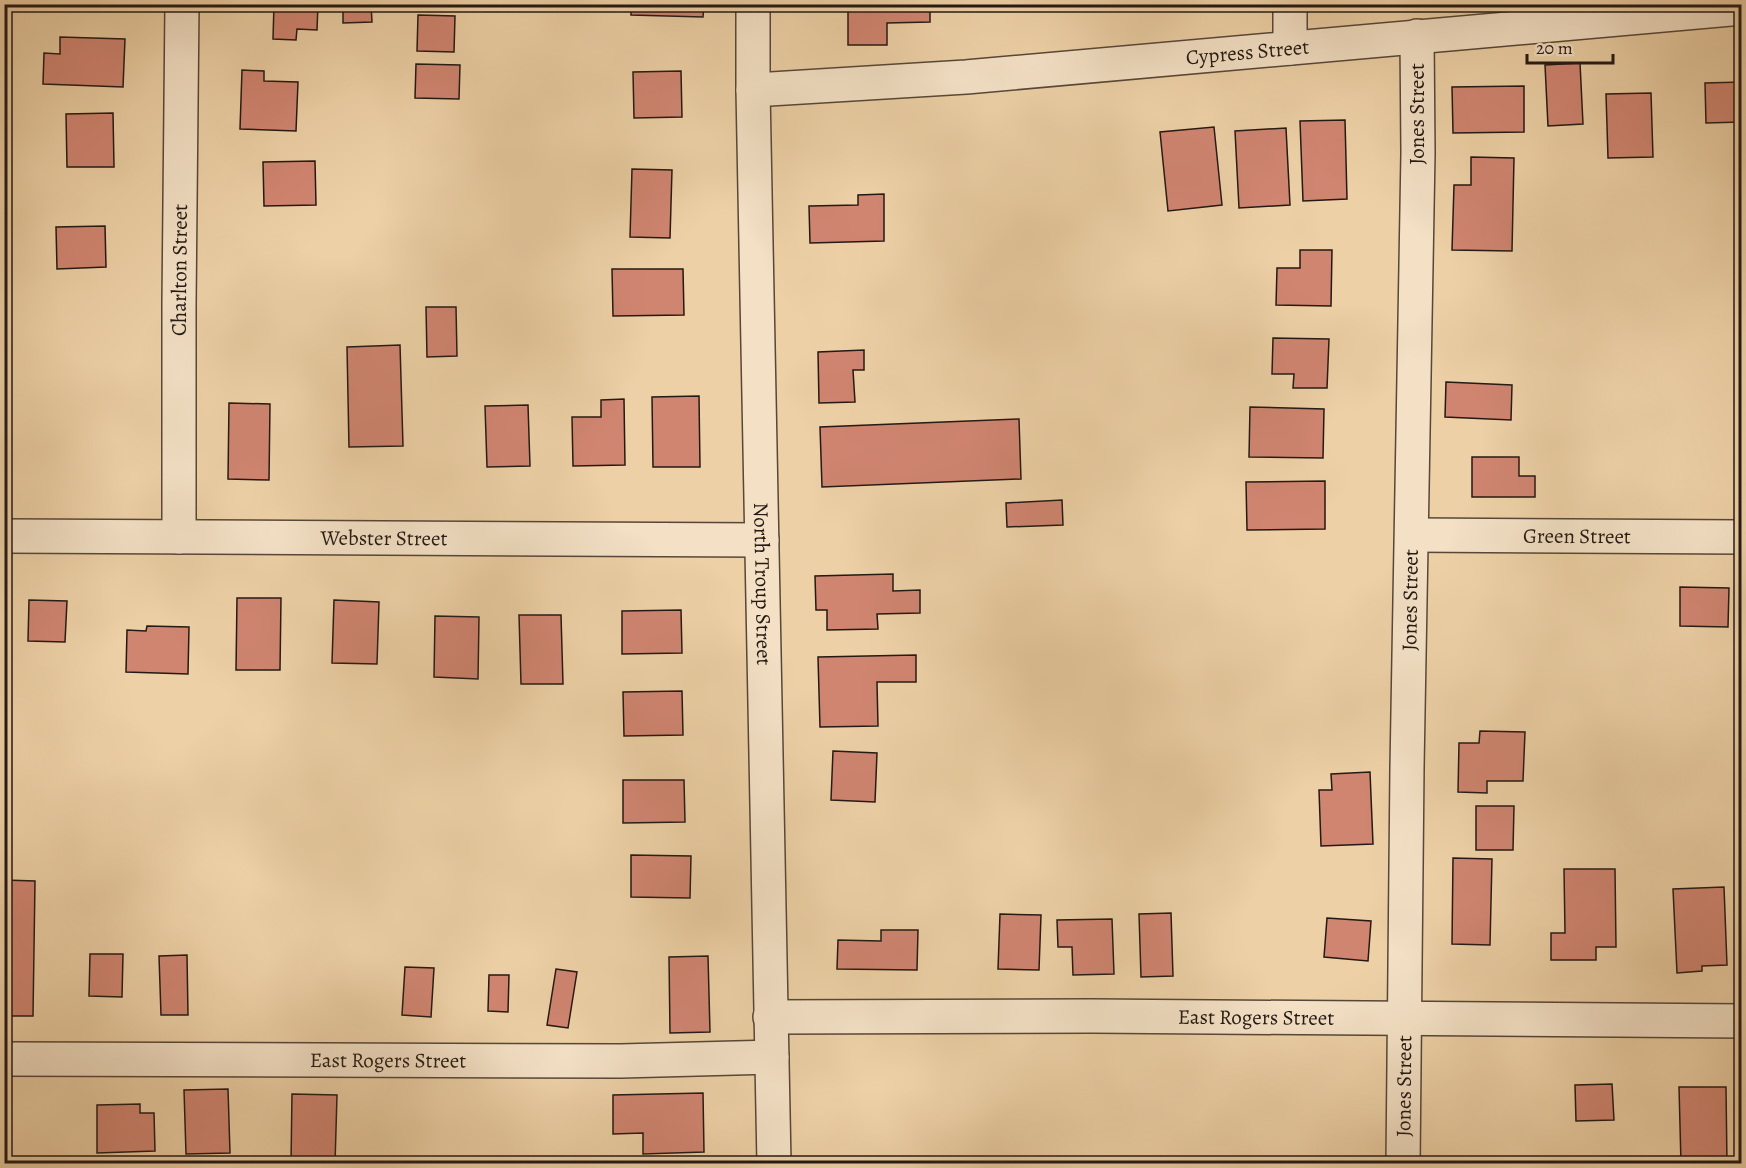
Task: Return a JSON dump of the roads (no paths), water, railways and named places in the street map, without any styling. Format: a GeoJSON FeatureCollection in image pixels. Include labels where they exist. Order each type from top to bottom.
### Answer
{"type":"FeatureCollection","features":[{"type":"Feature","properties":{"kind":"street","name":"Charlton Street"},"geometry":{"type":"LineString","coordinates":[[179,537],[182,4]]}},
{"type":"Feature","properties":{"kind":"street","name":"North Troup Street"},"geometry":{"type":"LineString","coordinates":[[753,4],[774,1164]]}},
{"type":"Feature","properties":{"kind":"street"},"geometry":{"type":"LineString","coordinates":[[1290,4],[1290,48]]}},
{"type":"Feature","properties":{"kind":"street","name":"Cypress Street"},"geometry":{"type":"LineString","coordinates":[[753,90],[966,77],[1742,8]]}},
{"type":"Feature","properties":{"kind":"street","name":"Jones Street"},"geometry":{"type":"LineString","coordinates":[[1403,1164],[1418,153],[1417,36]]}},
{"type":"Feature","properties":{"kind":"street","name":"Green Street"},"geometry":{"type":"LineString","coordinates":[[1412,534],[1742,537]]}},
{"type":"Feature","properties":{"kind":"street","name":"Webster Street"},"geometry":{"type":"LineString","coordinates":[[4,536],[762,540]]}},
{"type":"Feature","properties":{"kind":"street","name":"East Rogers Street"},"geometry":{"type":"LineString","coordinates":[[770,1017],[1092,1016],[1742,1021]]}},
{"type":"Feature","properties":{"kind":"street","name":"East Rogers Street"},"geometry":{"type":"LineString","coordinates":[[4,1059],[621,1061],[772,1057]]}}]}
